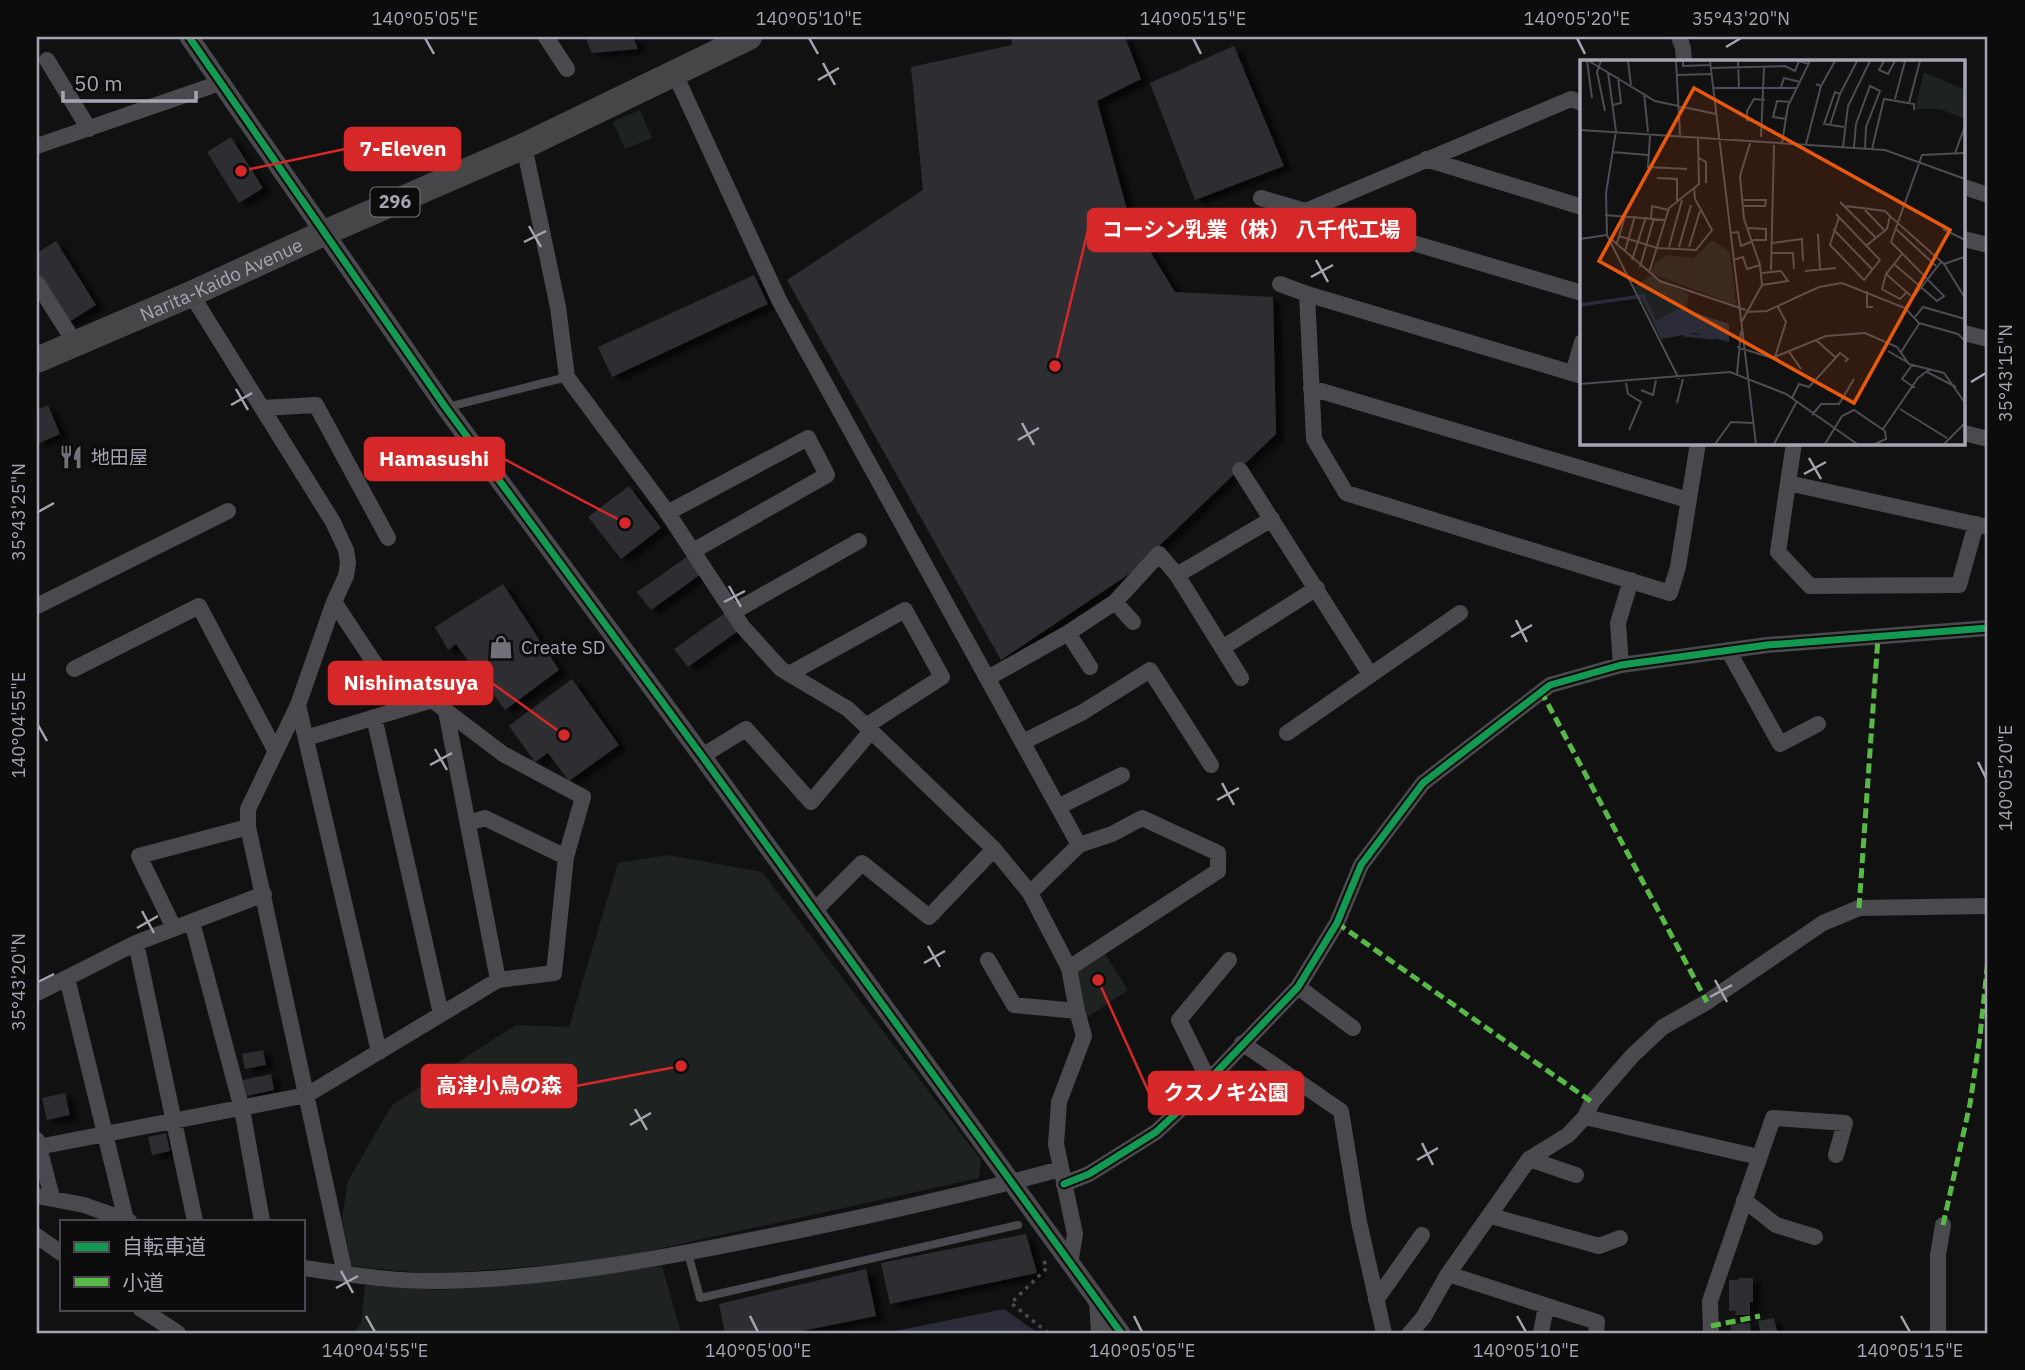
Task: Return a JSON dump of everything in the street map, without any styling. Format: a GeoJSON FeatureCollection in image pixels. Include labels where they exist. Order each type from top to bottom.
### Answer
{"type":"FeatureCollection","features":[{"type":"Feature","properties":{"kind":"highway","name":"Narita-Kaido Avenue"},"geometry":{"type":"LineString","coordinates":[[37,360],[523,146],[674,72],[719,44],[749,37]]}},
{"type":"Feature","properties":{"kind":"street"},"geometry":{"type":"LineString","coordinates":[[189,37],[446,408],[815,910],[1121,1333]]}},
{"type":"Feature","properties":{"kind":"street"},"geometry":{"type":"LineString","coordinates":[[546,37],[566,69]]}},
{"type":"Feature","properties":{"kind":"street"},"geometry":{"type":"LineString","coordinates":[[1679,37],[1684,60]]}},
{"type":"Feature","properties":{"kind":"street"},"geometry":{"type":"LineString","coordinates":[[47,60],[89,129]]}},
{"type":"Feature","properties":{"kind":"street"},"geometry":{"type":"LineString","coordinates":[[674,72],[779,300],[1079,845]]}},
{"type":"Feature","properties":{"kind":"street"},"geometry":{"type":"LineString","coordinates":[[37,146],[220,83]]}},
{"type":"Feature","properties":{"kind":"street"},"geometry":{"type":"LineString","coordinates":[[1303,212],[1571,99],[1580,102]]}},
{"type":"Feature","properties":{"kind":"street"},"geometry":{"type":"LineString","coordinates":[[523,146],[558,307],[567,377],[667,513],[742,626],[780,669],[848,709],[994,849],[1030,893],[1069,968],[1084,1036],[1059,1102],[1056,1137],[1075,1234],[1070,1264]]}},
{"type":"Feature","properties":{"kind":"street"},"geometry":{"type":"LineString","coordinates":[[1426,159],[1580,206]]}},
{"type":"Feature","properties":{"kind":"street"},"geometry":{"type":"LineString","coordinates":[[1966,188],[1988,195]]}},
{"type":"Feature","properties":{"kind":"street"},"geometry":{"type":"LineString","coordinates":[[1261,198],[1580,292]]}},
{"type":"Feature","properties":{"kind":"street"},"geometry":{"type":"LineString","coordinates":[[1966,240],[1988,245]]}},
{"type":"Feature","properties":{"kind":"street"},"geometry":{"type":"LineString","coordinates":[[37,283],[75,343]]}},
{"type":"Feature","properties":{"kind":"street"},"geometry":{"type":"LineString","coordinates":[[1280,284],[1578,374]]}},
{"type":"Feature","properties":{"kind":"street"},"geometry":{"type":"LineString","coordinates":[[191,294],[333,522],[346,550],[346,576],[334,602],[298,705],[248,809],[248,827],[345,1274]]}},
{"type":"Feature","properties":{"kind":"street"},"geometry":{"type":"LineString","coordinates":[[1307,294],[1314,439],[1346,494],[1670,593],[1678,567],[1698,444]]}},
{"type":"Feature","properties":{"kind":"street"},"geometry":{"type":"LineString","coordinates":[[1966,334],[1988,339]]}},
{"type":"Feature","properties":{"kind":"street"},"geometry":{"type":"LineString","coordinates":[[1311,388],[1688,500]]}},
{"type":"Feature","properties":{"kind":"street"},"geometry":{"type":"LineString","coordinates":[[262,408],[316,405],[388,538]]}},
{"type":"Feature","properties":{"kind":"street"},"geometry":{"type":"LineString","coordinates":[[1966,434],[1988,439]]}},
{"type":"Feature","properties":{"kind":"street"},"geometry":{"type":"LineString","coordinates":[[667,513],[808,438],[827,475],[693,551]]}},
{"type":"Feature","properties":{"kind":"street"},"geometry":{"type":"LineString","coordinates":[[1788,482],[1982,526],[1959,585],[1810,586],[1778,552],[1788,482],[1794,444]]}},
{"type":"Feature","properties":{"kind":"street"},"geometry":{"type":"LineString","coordinates":[[1240,470],[1370,674]]}},
{"type":"Feature","properties":{"kind":"street"},"geometry":{"type":"LineString","coordinates":[[37,606],[228,510]]}},
{"type":"Feature","properties":{"kind":"street"},"geometry":{"type":"LineString","coordinates":[[1178,575],[1272,519]]}},
{"type":"Feature","properties":{"kind":"street"},"geometry":{"type":"LineString","coordinates":[[733,612],[859,541]]}},
{"type":"Feature","properties":{"kind":"street"},"geometry":{"type":"LineString","coordinates":[[988,678],[1068,633],[1115,602],[1159,554],[1178,575],[1241,678]]}},
{"type":"Feature","properties":{"kind":"street"},"geometry":{"type":"LineString","coordinates":[[1621,665],[1618,623],[1631,580]]}},
{"type":"Feature","properties":{"kind":"street"},"geometry":{"type":"LineString","coordinates":[[1222,648],[1317,588]]}},
{"type":"Feature","properties":{"kind":"street"},"geometry":{"type":"LineString","coordinates":[[125,1220],[84,1205],[44,1197],[38,1144],[107,1134],[307,1095],[498,980],[554,974],[566,858],[583,797],[503,754],[432,699],[377,667],[334,602]]}},
{"type":"Feature","properties":{"kind":"street"},"geometry":{"type":"LineString","coordinates":[[1115,602],[1133,622]]}},
{"type":"Feature","properties":{"kind":"street"},"geometry":{"type":"LineString","coordinates":[[74,668],[199,606],[275,750]]}},
{"type":"Feature","properties":{"kind":"street"},"geometry":{"type":"LineString","coordinates":[[702,756],[746,729],[811,802],[869,728],[942,677],[905,610],[789,674]]}},
{"type":"Feature","properties":{"kind":"street"},"geometry":{"type":"LineString","coordinates":[[1287,733],[1460,613]]}},
{"type":"Feature","properties":{"kind":"street"},"geometry":{"type":"LineString","coordinates":[[304,1268],[440,1281],[562,1272],[688,1253],[1012,1182],[1089,1174],[1156,1132],[1298,987],[1336,923],[1361,864],[1423,783],[1550,685],[1621,665],[1728,650],[1988,628]]}},
{"type":"Feature","properties":{"kind":"street"},"geometry":{"type":"LineString","coordinates":[[1068,633],[1090,667]]}},
{"type":"Feature","properties":{"kind":"street"},"geometry":{"type":"LineString","coordinates":[[1728,650],[1780,744],[1818,724]]}},
{"type":"Feature","properties":{"kind":"street"},"geometry":{"type":"LineString","coordinates":[[1023,742],[1083,712],[1150,670],[1211,765]]}},
{"type":"Feature","properties":{"kind":"street"},"geometry":{"type":"LineString","coordinates":[[306,738],[432,699]]}},
{"type":"Feature","properties":{"kind":"street"},"geometry":{"type":"LineString","coordinates":[[298,705],[379,1052]]}},
{"type":"Feature","properties":{"kind":"street"},"geometry":{"type":"LineString","coordinates":[[446,711],[498,980]]}},
{"type":"Feature","properties":{"kind":"street"},"geometry":{"type":"LineString","coordinates":[[374,717],[441,1014]]}},
{"type":"Feature","properties":{"kind":"street"},"geometry":{"type":"LineString","coordinates":[[1058,807],[1122,775]]}},
{"type":"Feature","properties":{"kind":"street"},"geometry":{"type":"LineString","coordinates":[[468,822],[485,818],[566,858]]}},
{"type":"Feature","properties":{"kind":"street"},"geometry":{"type":"LineString","coordinates":[[1030,893],[1079,845],[1112,834],[1142,818],[1218,853],[1218,871],[1069,968]]}},
{"type":"Feature","properties":{"kind":"street"},"geometry":{"type":"LineString","coordinates":[[174,928],[139,856],[248,827]]}},
{"type":"Feature","properties":{"kind":"street"},"geometry":{"type":"LineString","coordinates":[[815,910],[862,863],[929,917],[994,849]]}},
{"type":"Feature","properties":{"kind":"street"},"geometry":{"type":"LineString","coordinates":[[37,993],[136,943],[264,894]]}},
{"type":"Feature","properties":{"kind":"street"},"geometry":{"type":"LineString","coordinates":[[1410,1333],[1423,1318],[1448,1274],[1530,1160],[1568,1135],[1585,1116],[1592,1101],[1632,1056],[1663,1027],[1707,1002],[1823,923],[1860,908],[1988,906]]}},
{"type":"Feature","properties":{"kind":"street"},"geometry":{"type":"LineString","coordinates":[[192,922],[242,1109],[262,1220]]}},
{"type":"Feature","properties":{"kind":"street"},"geometry":{"type":"LineString","coordinates":[[136,943],[194,1220]]}},
{"type":"Feature","properties":{"kind":"street"},"geometry":{"type":"LineString","coordinates":[[988,960],[1014,1005],[1077,1011]]}},
{"type":"Feature","properties":{"kind":"street"},"geometry":{"type":"LineString","coordinates":[[1208,1079],[1179,1020],[1229,960]]}},
{"type":"Feature","properties":{"kind":"street"},"geometry":{"type":"LineString","coordinates":[[68,978],[128,1220]]}},
{"type":"Feature","properties":{"kind":"street"},"geometry":{"type":"LineString","coordinates":[[1298,987],[1353,1028]]}},
{"type":"Feature","properties":{"kind":"street"},"geometry":{"type":"LineString","coordinates":[[1242,1042],[1341,1111],[1359,1222],[1384,1333]]}},
{"type":"Feature","properties":{"kind":"street"},"geometry":{"type":"LineString","coordinates":[[1585,1116],[1759,1157]]}},
{"type":"Feature","properties":{"kind":"street"},"geometry":{"type":"LineString","coordinates":[[1711,1333],[1710,1301],[1773,1118],[1845,1123],[1836,1155]]}},
{"type":"Feature","properties":{"kind":"street"},"geometry":{"type":"LineString","coordinates":[[1530,1160],[1576,1175]]}},
{"type":"Feature","properties":{"kind":"street"},"geometry":{"type":"LineString","coordinates":[[1744,1200],[1776,1225],[1815,1237]]}},
{"type":"Feature","properties":{"kind":"street"},"geometry":{"type":"LineString","coordinates":[[1491,1216],[1599,1246],[1620,1238]]}},
{"type":"Feature","properties":{"kind":"street"},"geometry":{"type":"LineString","coordinates":[[1938,1333],[1938,1255],[1943,1225]]}},
{"type":"Feature","properties":{"kind":"street"},"geometry":{"type":"LineString","coordinates":[[1376,1300],[1422,1235]]}},
{"type":"Feature","properties":{"kind":"street"},"geometry":{"type":"LineString","coordinates":[[37,1236],[60,1252]]}},
{"type":"Feature","properties":{"kind":"street"},"geometry":{"type":"LineString","coordinates":[[1448,1274],[1597,1322],[1595,1333]]}},
{"type":"Feature","properties":{"kind":"street"},"geometry":{"type":"LineString","coordinates":[[1097,1300],[1099,1333]]}},
{"type":"Feature","properties":{"kind":"street"},"geometry":{"type":"LineString","coordinates":[[1541,1333],[1546,1306]]}},
{"type":"Feature","properties":{"kind":"street"},"geometry":{"type":"LineString","coordinates":[[143,1310],[178,1333]]}},
{"type":"Feature","properties":{"kind":"lane"},"geometry":{"type":"LineString","coordinates":[[446,408],[567,377]]}},
{"type":"Feature","properties":{"kind":"lane"},"geometry":{"type":"LineString","coordinates":[[688,1253],[700,1298],[1018,1225]]}},
{"type":"Feature","properties":{"kind":"path"},"geometry":{"type":"LineString","coordinates":[[1042,1256],[1047,1268],[1011,1303],[1048,1333]]}},
{"type":"Feature","properties":{"kind":"shaded area"},"geometry":{"type":"Polygon","coordinates":[[[640,110],[652,138],[625,149],[613,122],[640,110]]]}},
{"type":"Feature","properties":{"kind":"shaded area"},"geometry":{"type":"Polygon","coordinates":[[[668,855],[762,872],[981,1160],[979,1178],[603,1261],[432,1274],[352,1266],[342,1219],[348,1181],[392,1105],[516,1025],[569,1027],[618,863],[668,855]]]}},
{"type":"Feature","properties":{"kind":"shaded area"},"geometry":{"type":"Polygon","coordinates":[[[1103,951],[1128,990],[1086,1018],[1072,970],[1103,951]]]}},
{"type":"Feature","properties":{"kind":"shaded area"},"geometry":{"type":"Polygon","coordinates":[[[662,1266],[681,1333],[353,1333],[361,1323],[365,1285],[439,1290],[662,1266]]]}},
{"type":"Feature","properties":{"kind":"shaded area"},"geometry":{"type":"Polygon","coordinates":[[[1004,1309],[1038,1333],[885,1333],[1004,1309]]]}},
{"type":"Feature","properties":{"kind":"building"},"geometry":{"type":"Polygon","coordinates":[[[585,37],[633,37],[638,49],[592,53],[585,37]]]}},
{"type":"Feature","properties":{"kind":"building"},"geometry":{"type":"Polygon","coordinates":[[[1011,37],[1125,37],[1141,79],[1097,101],[1129,217],[1175,292],[1273,297],[1276,434],[1132,572],[1001,660],[787,280],[923,190],[911,67],[1012,45],[1011,37]]]}},
{"type":"Feature","properties":{"kind":"building"},"geometry":{"type":"Polygon","coordinates":[[[1234,46],[1284,166],[1195,200],[1150,83],[1234,46]]]}},
{"type":"Feature","properties":{"kind":"building"},"geometry":{"type":"Polygon","coordinates":[[[231,137],[263,188],[239,203],[207,152],[231,137]]]}},
{"type":"Feature","properties":{"kind":"building"},"geometry":{"type":"Polygon","coordinates":[[[56,241],[96,305],[66,324],[37,278],[37,253],[56,241]]]}},
{"type":"Feature","properties":{"kind":"building"},"geometry":{"type":"Polygon","coordinates":[[[754,275],[768,304],[612,377],[598,347],[754,275]]]}},
{"type":"Feature","properties":{"kind":"building"},"geometry":{"type":"Polygon","coordinates":[[[48,405],[60,434],[37,444],[37,410],[48,405]]]}},
{"type":"Feature","properties":{"kind":"building"},"geometry":{"type":"Polygon","coordinates":[[[629,486],[661,528],[621,559],[588,517],[629,486]]]}},
{"type":"Feature","properties":{"kind":"building"},"geometry":{"type":"Polygon","coordinates":[[[688,556],[701,574],[651,610],[637,592],[688,556]]]}},
{"type":"Feature","properties":{"kind":"building","name":"Create SD"},"geometry":{"type":"Polygon","coordinates":[[[503,584],[559,670],[505,710],[456,644],[448,650],[435,627],[503,584]]]}},
{"type":"Feature","properties":{"kind":"building"},"geometry":{"type":"Polygon","coordinates":[[[725,613],[738,631],[688,667],[674,649],[725,613]]]}},
{"type":"Feature","properties":{"kind":"building"},"geometry":{"type":"Polygon","coordinates":[[[572,679],[619,745],[569,781],[548,753],[535,762],[509,726],[572,679]]]}},
{"type":"Feature","properties":{"kind":"building"},"geometry":{"type":"Polygon","coordinates":[[[263,1050],[266,1065],[245,1069],[242,1054],[263,1050]]]}},
{"type":"Feature","properties":{"kind":"building"},"geometry":{"type":"Polygon","coordinates":[[[271,1074],[274,1090],[247,1096],[243,1080],[271,1074]]]}},
{"type":"Feature","properties":{"kind":"building"},"geometry":{"type":"Polygon","coordinates":[[[65,1093],[70,1115],[47,1120],[42,1098],[65,1093]]]}},
{"type":"Feature","properties":{"kind":"building"},"geometry":{"type":"Polygon","coordinates":[[[166,1133],[170,1151],[152,1155],[148,1137],[166,1133]]]}},
{"type":"Feature","properties":{"kind":"building"},"geometry":{"type":"Polygon","coordinates":[[[1026,1234],[1037,1273],[890,1304],[881,1263],[1026,1234]]]}},
{"type":"Feature","properties":{"kind":"building"},"geometry":{"type":"Polygon","coordinates":[[[866,1269],[876,1316],[792,1333],[725,1333],[719,1304],[866,1269]]]}},
{"type":"Feature","properties":{"kind":"building"},"geometry":{"type":"Polygon","coordinates":[[[1753,1278],[1750,1315],[1735,1315],[1736,1311],[1729,1311],[1729,1280],[1753,1278]]]}},
{"type":"Feature","properties":{"kind":"building"},"geometry":{"type":"Polygon","coordinates":[[[1774,1318],[1777,1331],[1761,1333],[1758,1321],[1774,1318]]]}},
{"type":"Feature","properties":{"kind":"building"},"geometry":{"type":"Polygon","coordinates":[[[1750,1323],[1751,1333],[1731,1333],[1731,1324],[1750,1323]]]}},
{"type":"Feature","properties":{"kind":"marked path"},"geometry":{"type":"LineString","coordinates":[[1859,908],[1878,637]]}},
{"type":"Feature","properties":{"kind":"marked path"},"geometry":{"type":"LineString","coordinates":[[1541,691],[1707,1002]]}},
{"type":"Feature","properties":{"kind":"marked path"},"geometry":{"type":"LineString","coordinates":[[1337,923],[1592,1102]]}},
{"type":"Feature","properties":{"kind":"marked path"},"geometry":{"type":"LineString","coordinates":[[1943,1225],[1970,1104],[1988,960]]}},
{"type":"Feature","properties":{"kind":"marked path"},"geometry":{"type":"LineString","coordinates":[[1711,1326],[1760,1316]]}},
{"type":"Feature","properties":{"kind":"cycle path"},"geometry":{"type":"LineString","coordinates":[[189,37],[446,408],[1121,1333]]}},
{"type":"Feature","properties":{"kind":"cycle path"},"geometry":{"type":"LineString","coordinates":[[1064,1184],[1089,1174],[1156,1132],[1185,1105],[1298,987],[1337,923],[1361,865],[1423,783],[1550,685],[1621,665],[1767,645],[1988,628]]}},
{"type":"Feature","properties":{"kind":"place","name":"7-Eleven"},"geometry":{"type":"Point","coordinates":[241,171]}},
{"type":"Feature","properties":{"kind":"place","name":"コーシン乳業（株） 八千代工場"},"geometry":{"type":"Point","coordinates":[1055,366]}},
{"type":"Feature","properties":{"kind":"place","name":"地田屋"},"geometry":{"type":"Point","coordinates":[71,457]}},
{"type":"Feature","properties":{"kind":"place","name":"Hamasushi"},"geometry":{"type":"Point","coordinates":[625,523]}},
{"type":"Feature","properties":{"kind":"place","name":"Create SD"},"geometry":{"type":"Point","coordinates":[501,647]}},
{"type":"Feature","properties":{"kind":"place","name":"Nishimatsuya"},"geometry":{"type":"Point","coordinates":[564,735]}},
{"type":"Feature","properties":{"kind":"place","name":"クスノキ公園"},"geometry":{"type":"Point","coordinates":[1098,980]}},
{"type":"Feature","properties":{"kind":"place","name":"高津小鳥の森"},"geometry":{"type":"Point","coordinates":[681,1066]}}]}
